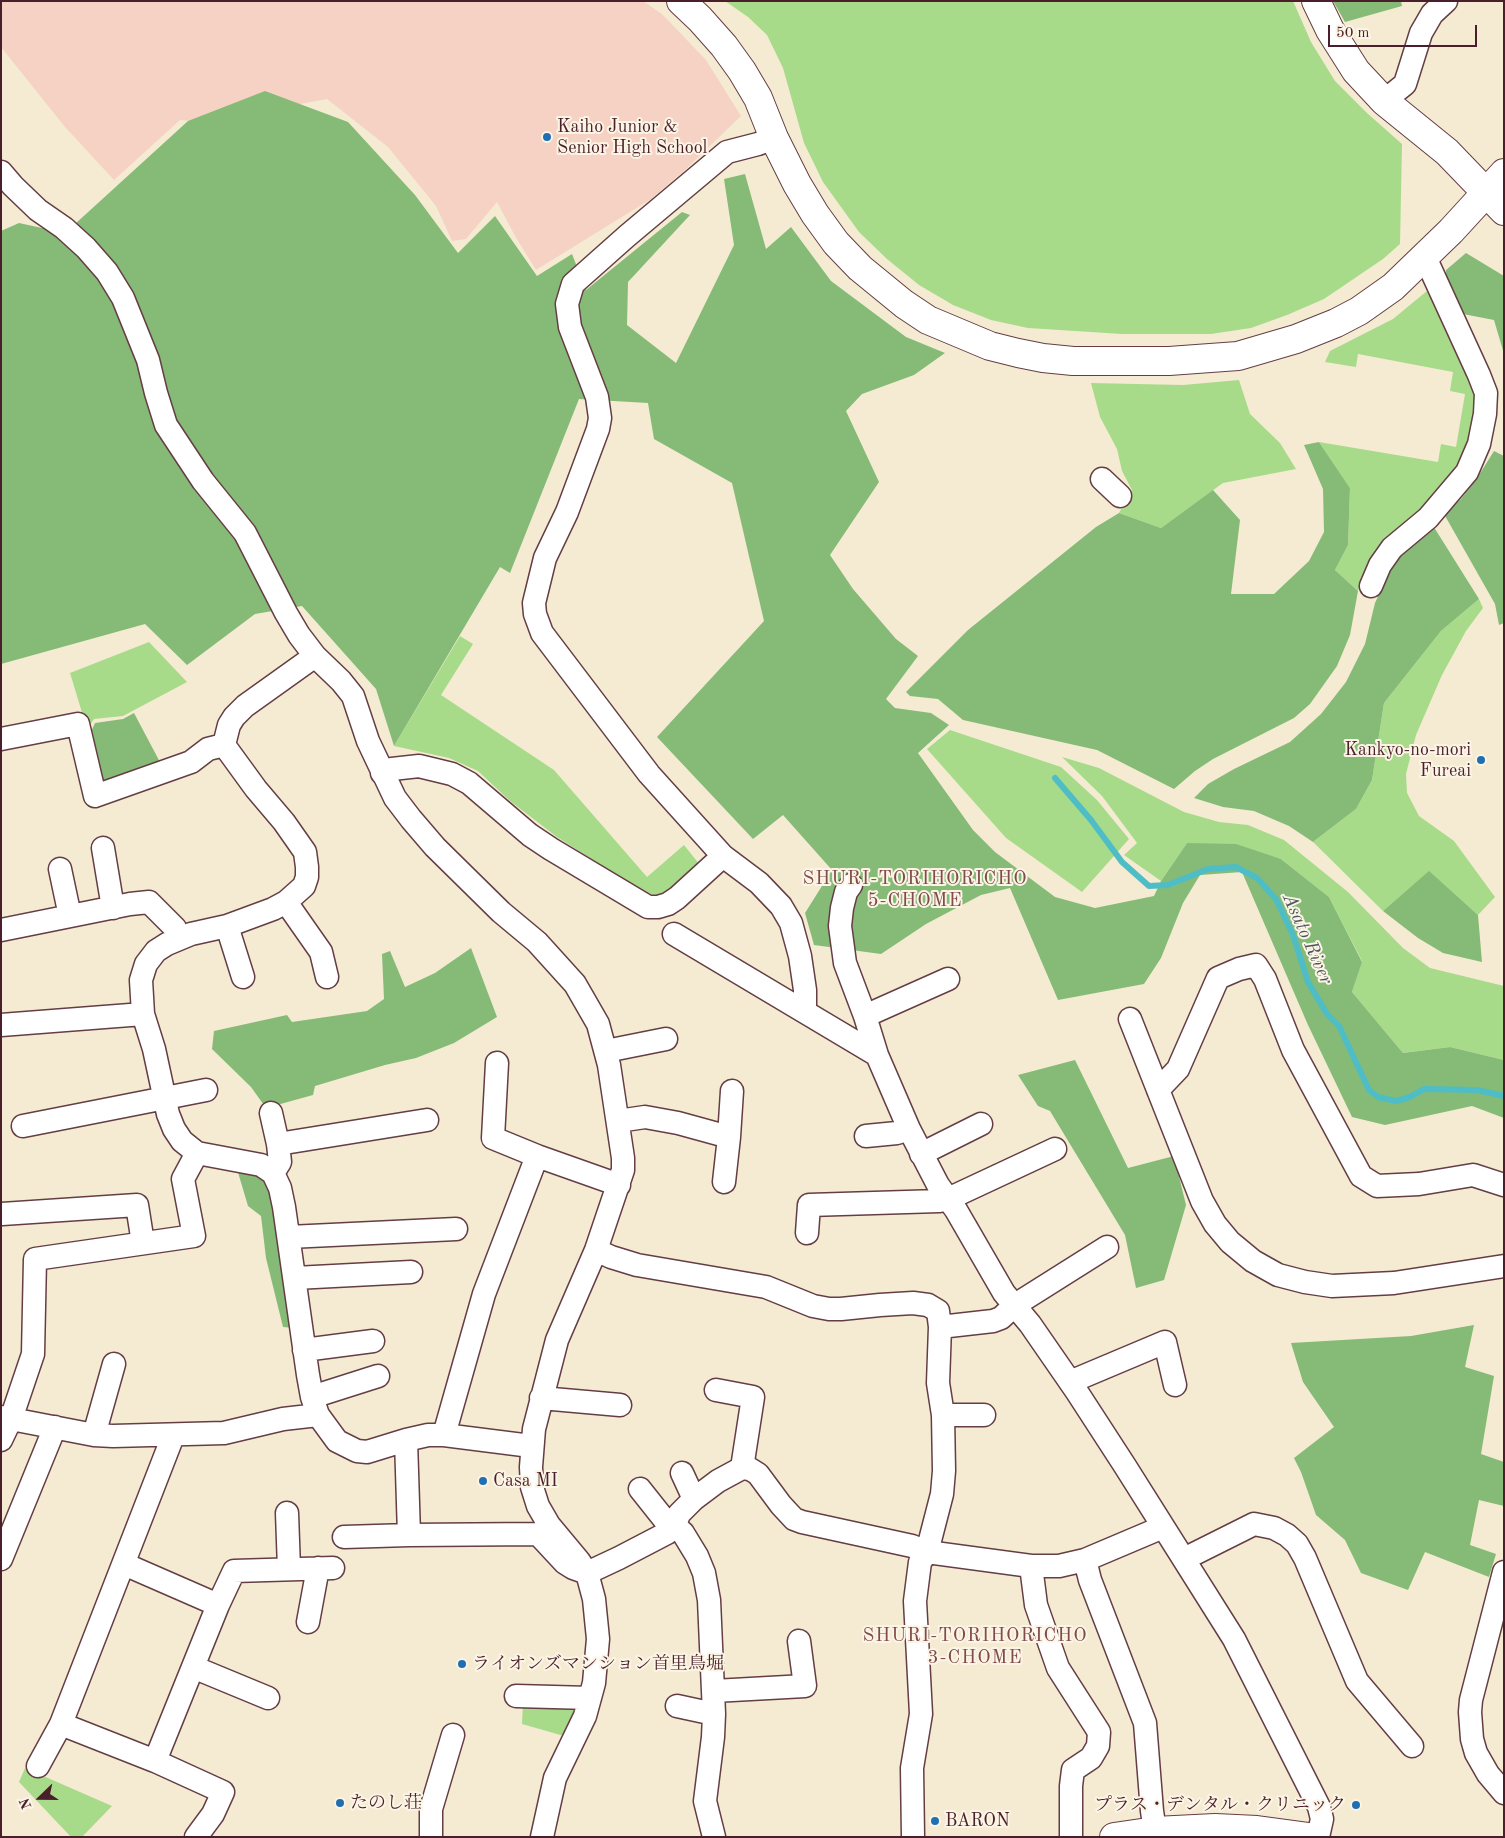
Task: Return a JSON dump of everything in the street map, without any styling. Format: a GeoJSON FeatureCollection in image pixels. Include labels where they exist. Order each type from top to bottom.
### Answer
{"type":"FeatureCollection","features":[{"type":"Feature","properties":{"kind":"street"},"geometry":{"type":"LineString","coordinates":[[681,1],[724,46],[742,71],[758,98],[774,138],[797,184],[815,214],[836,243],[880,286],[904,304],[928,320],[990,346],[1043,358],[1169,361],[1238,356],[1267,349],[1316,332],[1359,311],[1393,287],[1498,192],[1384,101],[1356,71],[1330,30],[1316,1]]}},
{"type":"Feature","properties":{"kind":"street"},"geometry":{"type":"LineString","coordinates":[[1384,101],[1405,84],[1420,33],[1432,14],[1446,1]]}},
{"type":"Feature","properties":{"kind":"street"},"geometry":{"type":"LineString","coordinates":[[774,138],[727,152],[627,236],[574,284],[567,304],[570,327],[597,397],[600,418],[567,512],[545,558],[534,603],[535,614],[542,633],[649,774],[723,856],[759,883],[781,906],[791,923],[805,990],[805,1012]]}},
{"type":"Feature","properties":{"kind":"street"},"geometry":{"type":"LineString","coordinates":[[5,184],[64,228],[86,248],[107,272],[123,298],[148,360],[166,424],[203,481],[245,533],[299,635],[315,656],[341,681],[353,696],[368,741],[395,798],[435,847],[501,912],[537,942],[575,984],[598,1024],[606,1051],[618,1121],[623,1170],[596,1250],[557,1340],[531,1446],[532,1487],[538,1506],[549,1525],[587,1573],[594,1599],[598,1640],[594,1683],[585,1716],[555,1778],[542,1837]]}},
{"type":"Feature","properties":{"kind":"street"},"geometry":{"type":"LineString","coordinates":[[1371,586],[1380,565],[1392,548],[1428,518],[1467,472],[1479,444],[1485,414],[1486,393],[1425,257]]}},
{"type":"Feature","properties":{"kind":"street"},"geometry":{"type":"LineString","coordinates":[[1102,479],[1120,496]]}},
{"type":"Feature","properties":{"kind":"street"},"geometry":{"type":"LineString","coordinates":[[224,745],[229,725],[245,706],[315,656]]}},
{"type":"Feature","properties":{"kind":"street"},"geometry":{"type":"LineString","coordinates":[[1,740],[78,724],[96,804],[191,762],[208,749],[224,745]]}},
{"type":"Feature","properties":{"kind":"street"},"geometry":{"type":"LineString","coordinates":[[224,745],[305,852],[307,877],[304,886],[286,902],[273,909],[227,926],[215,927],[179,938],[156,951],[146,964],[141,980],[143,1014],[154,1049],[174,1129],[182,1141],[197,1153],[261,1165],[274,1173],[280,1188],[289,1236],[304,1350],[315,1406],[337,1440],[357,1451],[367,1452],[428,1435],[444,1435],[531,1446]]}},
{"type":"Feature","properties":{"kind":"street"},"geometry":{"type":"LineString","coordinates":[[382,773],[392,769],[419,766],[452,774],[469,783],[530,835],[648,907],[658,907],[673,901],[723,856]]}},
{"type":"Feature","properties":{"kind":"street"},"geometry":{"type":"LineString","coordinates":[[103,848],[113,908]]}},
{"type":"Feature","properties":{"kind":"street"},"geometry":{"type":"LineString","coordinates":[[60,868],[70,916]]}},
{"type":"Feature","properties":{"kind":"street"},"geometry":{"type":"LineString","coordinates":[[851,885],[846,892],[842,908],[842,944],[845,963],[877,1055],[921,1154],[1004,1293],[1030,1324],[1070,1382],[1234,1639],[1318,1807],[1322,1819],[1318,1837]]}},
{"type":"Feature","properties":{"kind":"street"},"geometry":{"type":"LineString","coordinates":[[1,930],[149,902],[175,928],[179,938]]}},
{"type":"Feature","properties":{"kind":"street"},"geometry":{"type":"LineString","coordinates":[[286,902],[321,952],[327,977]]}},
{"type":"Feature","properties":{"kind":"street"},"geometry":{"type":"LineString","coordinates":[[227,926],[243,977]]}},
{"type":"Feature","properties":{"kind":"street"},"geometry":{"type":"LineString","coordinates":[[674,934],[877,1055]]}},
{"type":"Feature","properties":{"kind":"street"},"geometry":{"type":"LineString","coordinates":[[1158,1090],[1178,1069],[1218,978],[1239,969],[1256,965],[1265,979],[1294,1050],[1361,1176],[1377,1186],[1419,1184],[1472,1175],[1504,1185]]}},
{"type":"Feature","properties":{"kind":"street"},"geometry":{"type":"LineString","coordinates":[[865,1016],[948,979]]}},
{"type":"Feature","properties":{"kind":"street"},"geometry":{"type":"LineString","coordinates":[[2,1022],[143,1014]]}},
{"type":"Feature","properties":{"kind":"street"},"geometry":{"type":"LineString","coordinates":[[1130,1018],[1202,1201],[1215,1224],[1230,1242],[1253,1261],[1278,1275],[1332,1286],[1394,1283],[1504,1266]]}},
{"type":"Feature","properties":{"kind":"street"},"geometry":{"type":"LineString","coordinates":[[606,1051],[666,1039]]}},
{"type":"Feature","properties":{"kind":"street"},"geometry":{"type":"LineString","coordinates":[[497,1063],[493,1138],[619,1185]]}},
{"type":"Feature","properties":{"kind":"street"},"geometry":{"type":"LineString","coordinates":[[23,1126],[206,1090]]}},
{"type":"Feature","properties":{"kind":"street"},"geometry":{"type":"LineString","coordinates":[[724,1182],[732,1091]]}},
{"type":"Feature","properties":{"kind":"street"},"geometry":{"type":"LineString","coordinates":[[271,1113],[280,1162],[274,1173]]}},
{"type":"Feature","properties":{"kind":"street"},"geometry":{"type":"LineString","coordinates":[[618,1121],[645,1117],[678,1123],[729,1137]]}},
{"type":"Feature","properties":{"kind":"street"},"geometry":{"type":"LineString","coordinates":[[278,1144],[427,1120]]}},
{"type":"Feature","properties":{"kind":"street"},"geometry":{"type":"LineString","coordinates":[[921,1154],[981,1124]]}},
{"type":"Feature","properties":{"kind":"street"},"geometry":{"type":"LineString","coordinates":[[866,1136],[897,1133],[909,1129]]}},
{"type":"Feature","properties":{"kind":"street"},"geometry":{"type":"LineString","coordinates":[[807,1233],[809,1205],[948,1200],[1055,1149]]}},
{"type":"Feature","properties":{"kind":"street"},"geometry":{"type":"LineString","coordinates":[[1,1440],[6,1418],[33,1354],[35,1259],[194,1236],[183,1179],[197,1153]]}},
{"type":"Feature","properties":{"kind":"street"},"geometry":{"type":"LineString","coordinates":[[444,1435],[484,1294],[537,1156]]}},
{"type":"Feature","properties":{"kind":"street"},"geometry":{"type":"LineString","coordinates":[[2,1214],[136,1205],[144,1244]]}},
{"type":"Feature","properties":{"kind":"street"},"geometry":{"type":"LineString","coordinates":[[289,1236],[456,1229]]}},
{"type":"Feature","properties":{"kind":"street"},"geometry":{"type":"LineString","coordinates":[[940,1327],[1001,1318],[1015,1305],[1107,1247]]}},
{"type":"Feature","properties":{"kind":"street"},"geometry":{"type":"LineString","coordinates":[[596,1250],[637,1265],[766,1287],[813,1306],[829,1309],[841,1310],[896,1304],[928,1305],[938,1311],[940,1327],[938,1383],[943,1415],[944,1471],[942,1494],[927,1552],[920,1562],[915,1601],[921,1714],[912,1768],[913,1837]]}},
{"type":"Feature","properties":{"kind":"street"},"geometry":{"type":"LineString","coordinates":[[295,1278],[411,1272]]}},
{"type":"Feature","properties":{"kind":"street"},"geometry":{"type":"LineString","coordinates":[[304,1350],[373,1340]]}},
{"type":"Feature","properties":{"kind":"street"},"geometry":{"type":"LineString","coordinates":[[1070,1382],[1165,1342],[1175,1385]]}},
{"type":"Feature","properties":{"kind":"street"},"geometry":{"type":"LineString","coordinates":[[94,1435],[114,1364]]}},
{"type":"Feature","properties":{"kind":"street"},"geometry":{"type":"LineString","coordinates":[[6,1418],[94,1435],[173,1436],[224,1433],[283,1419],[378,1376]]}},
{"type":"Feature","properties":{"kind":"street"},"geometry":{"type":"LineString","coordinates":[[716,1390],[753,1397],[742,1468]]}},
{"type":"Feature","properties":{"kind":"street"},"geometry":{"type":"LineString","coordinates":[[542,1398],[620,1404]]}},
{"type":"Feature","properties":{"kind":"street"},"geometry":{"type":"LineString","coordinates":[[943,1415],[984,1415]]}},
{"type":"Feature","properties":{"kind":"street"},"geometry":{"type":"LineString","coordinates":[[1,1559],[55,1427]]}},
{"type":"Feature","properties":{"kind":"street"},"geometry":{"type":"LineString","coordinates":[[38,1766],[61,1724],[173,1436]]}},
{"type":"Feature","properties":{"kind":"street"},"geometry":{"type":"LineString","coordinates":[[406,1440],[409,1535]]}},
{"type":"Feature","properties":{"kind":"street"},"geometry":{"type":"LineString","coordinates":[[344,1537],[538,1534],[565,1563],[587,1573],[661,1536],[675,1526],[679,1514],[694,1499],[718,1481],[742,1468],[750,1469],[758,1474],[794,1519],[809,1524],[912,1546],[927,1552],[1032,1566],[1059,1566],[1085,1560],[1164,1527]]}},
{"type":"Feature","properties":{"kind":"street"},"geometry":{"type":"LineString","coordinates":[[682,1473],[694,1499]]}},
{"type":"Feature","properties":{"kind":"street"},"geometry":{"type":"LineString","coordinates":[[640,1488],[667,1523],[675,1526],[690,1543],[704,1574],[709,1600],[714,1691],[714,1737],[705,1801],[714,1837]]}},
{"type":"Feature","properties":{"kind":"street"},"geometry":{"type":"LineString","coordinates":[[287,1514],[289,1569]]}},
{"type":"Feature","properties":{"kind":"street"},"geometry":{"type":"LineString","coordinates":[[1184,1559],[1254,1524],[1274,1528],[1287,1535],[1297,1544],[1305,1558],[1356,1681],[1412,1746]]}},
{"type":"Feature","properties":{"kind":"street"},"geometry":{"type":"LineString","coordinates":[[1085,1560],[1090,1580],[1145,1723],[1155,1831]]}},
{"type":"Feature","properties":{"kind":"street"},"geometry":{"type":"LineString","coordinates":[[124,1564],[218,1605]]}},
{"type":"Feature","properties":{"kind":"street"},"geometry":{"type":"LineString","coordinates":[[1032,1566],[1036,1605],[1058,1668],[1099,1732],[1098,1746],[1091,1758],[1073,1770],[1071,1786],[1071,1837]]}},
{"type":"Feature","properties":{"kind":"street"},"geometry":{"type":"LineString","coordinates":[[155,1761],[218,1605],[234,1571],[326,1568],[308,1622]]}},
{"type":"Feature","properties":{"kind":"street"},"geometry":{"type":"LineString","coordinates":[[1504,1572],[1471,1700],[1470,1712],[1472,1739],[1476,1753],[1488,1774],[1504,1793]]}},
{"type":"Feature","properties":{"kind":"street"},"geometry":{"type":"LineString","coordinates":[[714,1691],[811,1685],[799,1641]]}},
{"type":"Feature","properties":{"kind":"street"},"geometry":{"type":"LineString","coordinates":[[193,1667],[268,1698]]}},
{"type":"Feature","properties":{"kind":"street"},"geometry":{"type":"LineString","coordinates":[[516,1696],[590,1698]]}},
{"type":"Feature","properties":{"kind":"street"},"geometry":{"type":"LineString","coordinates":[[677,1706],[714,1714]]}},
{"type":"Feature","properties":{"kind":"street"},"geometry":{"type":"LineString","coordinates":[[61,1724],[155,1761],[223,1792],[213,1814],[196,1837]]}},
{"type":"Feature","properties":{"kind":"street"},"geometry":{"type":"LineString","coordinates":[[431,1837],[431,1809],[453,1735]]}},
{"type":"Feature","properties":{"kind":"street"},"geometry":{"type":"LineString","coordinates":[[1114,1837],[1196,1828],[1235,1828],[1309,1837]]}},
{"type":"Feature","properties":{"kind":"shaded area","name":"Kaiho Junior & Senior High School"},"geometry":{"type":"Polygon","coordinates":[[[1,1],[643,1],[662,14],[706,60],[741,116],[686,169],[651,199],[536,270],[497,202],[466,239],[452,241],[436,206],[388,147],[327,99],[205,122],[180,120],[114,180],[65,127],[1,47],[1,1]]]}},
{"type":"Feature","properties":{"kind":"green space"},"geometry":{"type":"Polygon","coordinates":[[[725,1],[1293,1],[1311,42],[1335,81],[1402,144],[1400,244],[1383,259],[1324,299],[1251,328],[1211,334],[1122,334],[1028,328],[991,320],[953,305],[919,285],[887,259],[859,232],[823,182],[804,143],[783,68],[767,35],[748,17],[725,1]]]}},
{"type":"Feature","properties":{"kind":"green space"},"geometry":{"type":"Polygon","coordinates":[[[1333,1],[1401,1],[1402,6],[1345,22],[1333,1]]]}},
{"type":"Feature","properties":{"kind":"green space"},"geometry":{"type":"Polygon","coordinates":[[[265,91],[348,122],[415,195],[458,253],[495,216],[537,276],[572,254],[586,290],[682,212],[690,215],[628,282],[627,325],[676,363],[734,245],[724,179],[745,174],[766,249],[791,227],[831,281],[906,337],[945,353],[914,375],[862,394],[846,411],[879,482],[830,555],[853,589],[896,639],[918,656],[886,699],[895,708],[931,713],[949,725],[918,753],[973,830],[995,852],[1055,897],[1095,908],[1154,896],[1161,881],[1187,843],[1236,844],[1281,859],[1329,897],[1362,962],[1352,992],[1403,1053],[1450,1047],[1504,1060],[1504,1118],[1472,1106],[1385,1125],[1352,1117],[1308,1025],[1242,872],[1200,875],[1183,903],[1161,958],[1144,984],[1058,1000],[1010,888],[981,895],[926,924],[881,954],[814,945],[805,913],[832,870],[783,815],[753,839],[657,737],[764,621],[732,483],[654,439],[648,403],[579,399],[510,573],[500,567],[394,746],[376,689],[302,606],[255,614],[187,665],[145,624],[1,664],[1,231],[19,223],[42,228],[75,224],[188,121],[265,91]]]}},
{"type":"Feature","properties":{"kind":"green space"},"geometry":{"type":"Polygon","coordinates":[[[1466,253],[1504,276],[1504,354],[1494,320],[1463,314],[1446,280],[1446,270],[1466,253]]]}},
{"type":"Feature","properties":{"kind":"green space"},"geometry":{"type":"Polygon","coordinates":[[[1433,286],[1481,400],[1474,443],[1428,510],[1372,560],[1358,591],[1335,570],[1348,545],[1350,488],[1319,442],[1438,462],[1441,444],[1456,447],[1465,394],[1450,391],[1453,372],[1358,354],[1356,367],[1325,362],[1330,351],[1393,319],[1433,286]]]}},
{"type":"Feature","properties":{"kind":"green space"},"geometry":{"type":"Polygon","coordinates":[[[1239,380],[1250,414],[1280,443],[1296,469],[1223,483],[1161,528],[1119,513],[1132,490],[1122,471],[1117,449],[1100,417],[1091,383],[1183,385],[1239,380]]]}},
{"type":"Feature","properties":{"kind":"green space"},"geometry":{"type":"Polygon","coordinates":[[[1319,442],[1350,488],[1348,545],[1335,570],[1358,591],[1350,635],[1337,666],[1310,704],[1294,718],[1213,759],[1174,789],[1097,750],[963,720],[938,699],[910,696],[906,692],[968,630],[1096,527],[1119,513],[1161,528],[1213,490],[1240,520],[1231,594],[1274,594],[1309,561],[1324,532],[1323,489],[1304,445],[1319,442]]]}},
{"type":"Feature","properties":{"kind":"green space"},"geometry":{"type":"Polygon","coordinates":[[[1494,451],[1504,456],[1504,623],[1499,625],[1495,604],[1444,514],[1461,499],[1494,451]]]}},
{"type":"Feature","properties":{"kind":"green space"},"geometry":{"type":"Polygon","coordinates":[[[1432,524],[1479,599],[1441,631],[1384,703],[1372,780],[1356,809],[1313,842],[1289,826],[1254,811],[1223,807],[1194,798],[1208,784],[1290,742],[1321,714],[1346,682],[1365,644],[1375,603],[1391,568],[1406,546],[1432,524]]]}},
{"type":"Feature","properties":{"kind":"green space"},"geometry":{"type":"Polygon","coordinates":[[[1479,599],[1483,608],[1466,631],[1442,675],[1416,735],[1406,774],[1407,793],[1419,816],[1454,841],[1495,897],[1478,915],[1429,872],[1383,911],[1313,842],[1356,809],[1372,780],[1384,703],[1441,631],[1479,599]]]}},
{"type":"Feature","properties":{"kind":"green space"},"geometry":{"type":"Polygon","coordinates":[[[460,636],[473,644],[441,695],[554,770],[647,877],[684,845],[700,865],[673,889],[655,896],[631,884],[557,837],[510,801],[478,771],[449,758],[394,746],[460,636]]]}},
{"type":"Feature","properties":{"kind":"green space"},"geometry":{"type":"Polygon","coordinates":[[[149,642],[187,682],[123,716],[94,719],[87,729],[70,673],[149,642]]]}},
{"type":"Feature","properties":{"kind":"green space"},"geometry":{"type":"Polygon","coordinates":[[[134,713],[161,764],[109,787],[101,781],[89,736],[95,723],[123,719],[134,713]]]}},
{"type":"Feature","properties":{"kind":"green space"},"geometry":{"type":"Polygon","coordinates":[[[950,730],[1061,767],[1097,800],[1129,839],[1082,892],[1006,838],[927,749],[950,730]]]}},
{"type":"Feature","properties":{"kind":"green space"},"geometry":{"type":"Polygon","coordinates":[[[1062,757],[1099,768],[1184,812],[1219,822],[1248,825],[1284,840],[1348,892],[1403,948],[1430,968],[1504,986],[1504,1060],[1450,1047],[1403,1053],[1352,992],[1362,961],[1329,897],[1281,859],[1187,843],[1161,881],[1124,855],[1137,843],[1102,796],[1062,757]]]}},
{"type":"Feature","properties":{"kind":"green space"},"geometry":{"type":"Polygon","coordinates":[[[1429,871],[1478,915],[1482,962],[1443,953],[1418,938],[1383,911],[1429,871]]]}},
{"type":"Feature","properties":{"kind":"green space"},"geometry":{"type":"Polygon","coordinates":[[[471,948],[497,1017],[454,1043],[416,1058],[385,1065],[315,1086],[313,1095],[266,1108],[251,1087],[212,1049],[214,1031],[287,1015],[292,1022],[367,1011],[384,999],[382,954],[390,951],[405,987],[435,973],[471,948]]]}},
{"type":"Feature","properties":{"kind":"green space"},"geometry":{"type":"Polygon","coordinates":[[[1075,1060],[1128,1168],[1174,1156],[1186,1205],[1164,1280],[1136,1288],[1125,1235],[1050,1111],[1038,1106],[1018,1075],[1075,1060]]]}},
{"type":"Feature","properties":{"kind":"green space"},"geometry":{"type":"Polygon","coordinates":[[[237,1169],[266,1176],[277,1203],[294,1328],[283,1327],[266,1258],[261,1216],[248,1206],[237,1169]]]}},
{"type":"Feature","properties":{"kind":"green space"},"geometry":{"type":"Polygon","coordinates":[[[1474,1325],[1465,1367],[1494,1376],[1481,1454],[1504,1462],[1504,1506],[1479,1500],[1470,1545],[1496,1554],[1489,1577],[1425,1552],[1408,1590],[1361,1573],[1345,1540],[1316,1515],[1294,1458],[1334,1427],[1303,1382],[1291,1343],[1411,1336],[1474,1325]]]}},
{"type":"Feature","properties":{"kind":"green space"},"geometry":{"type":"Polygon","coordinates":[[[523,1701],[576,1708],[564,1736],[522,1724],[523,1701]]]}},
{"type":"Feature","properties":{"kind":"green space"},"geometry":{"type":"Polygon","coordinates":[[[25,1768],[112,1806],[82,1837],[71,1837],[19,1782],[25,1768]]]}},
{"type":"Feature","properties":{"kind":"waterway","name":"Asato River"},"geometry":{"type":"LineString","coordinates":[[1055,778],[1091,820],[1122,862],[1149,886],[1168,885],[1208,869],[1236,867],[1257,878],[1276,899],[1293,935],[1308,982],[1327,1014],[1339,1026],[1369,1090],[1378,1097],[1396,1101],[1410,1097],[1424,1089],[1477,1090],[1504,1096]]}},
{"type":"Feature","properties":{"kind":"place","name":"Kaiho Junior & Senior High School"},"geometry":{"type":"Point","coordinates":[547,137]}},
{"type":"Feature","properties":{"kind":"place","name":"Kankyo-no-mori Fureai"},"geometry":{"type":"Point","coordinates":[1481,760]}},
{"type":"Feature","properties":{"kind":"place","name":"Casa MI"},"geometry":{"type":"Point","coordinates":[483,1481]}},
{"type":"Feature","properties":{"kind":"place","name":"ライオンズマンション首里鳥堀"},"geometry":{"type":"Point","coordinates":[462,1664]}},
{"type":"Feature","properties":{"kind":"place","name":"たのし荘"},"geometry":{"type":"Point","coordinates":[340,1803]}},
{"type":"Feature","properties":{"kind":"place","name":"プラス・デンタル・クリニック"},"geometry":{"type":"Point","coordinates":[1356,1805]}},
{"type":"Feature","properties":{"kind":"place","name":"BARON"},"geometry":{"type":"Point","coordinates":[935,1821]}},
{"type":"Feature","properties":{"kind":"district","name":"SHURI-TORIHORICHO 5-CHOME"},"geometry":{"type":"Point","coordinates":[915,890]}},
{"type":"Feature","properties":{"kind":"district","name":"SHURI-TORIHORICHO 3-CHOME"},"geometry":{"type":"Point","coordinates":[975,1647]}}]}
